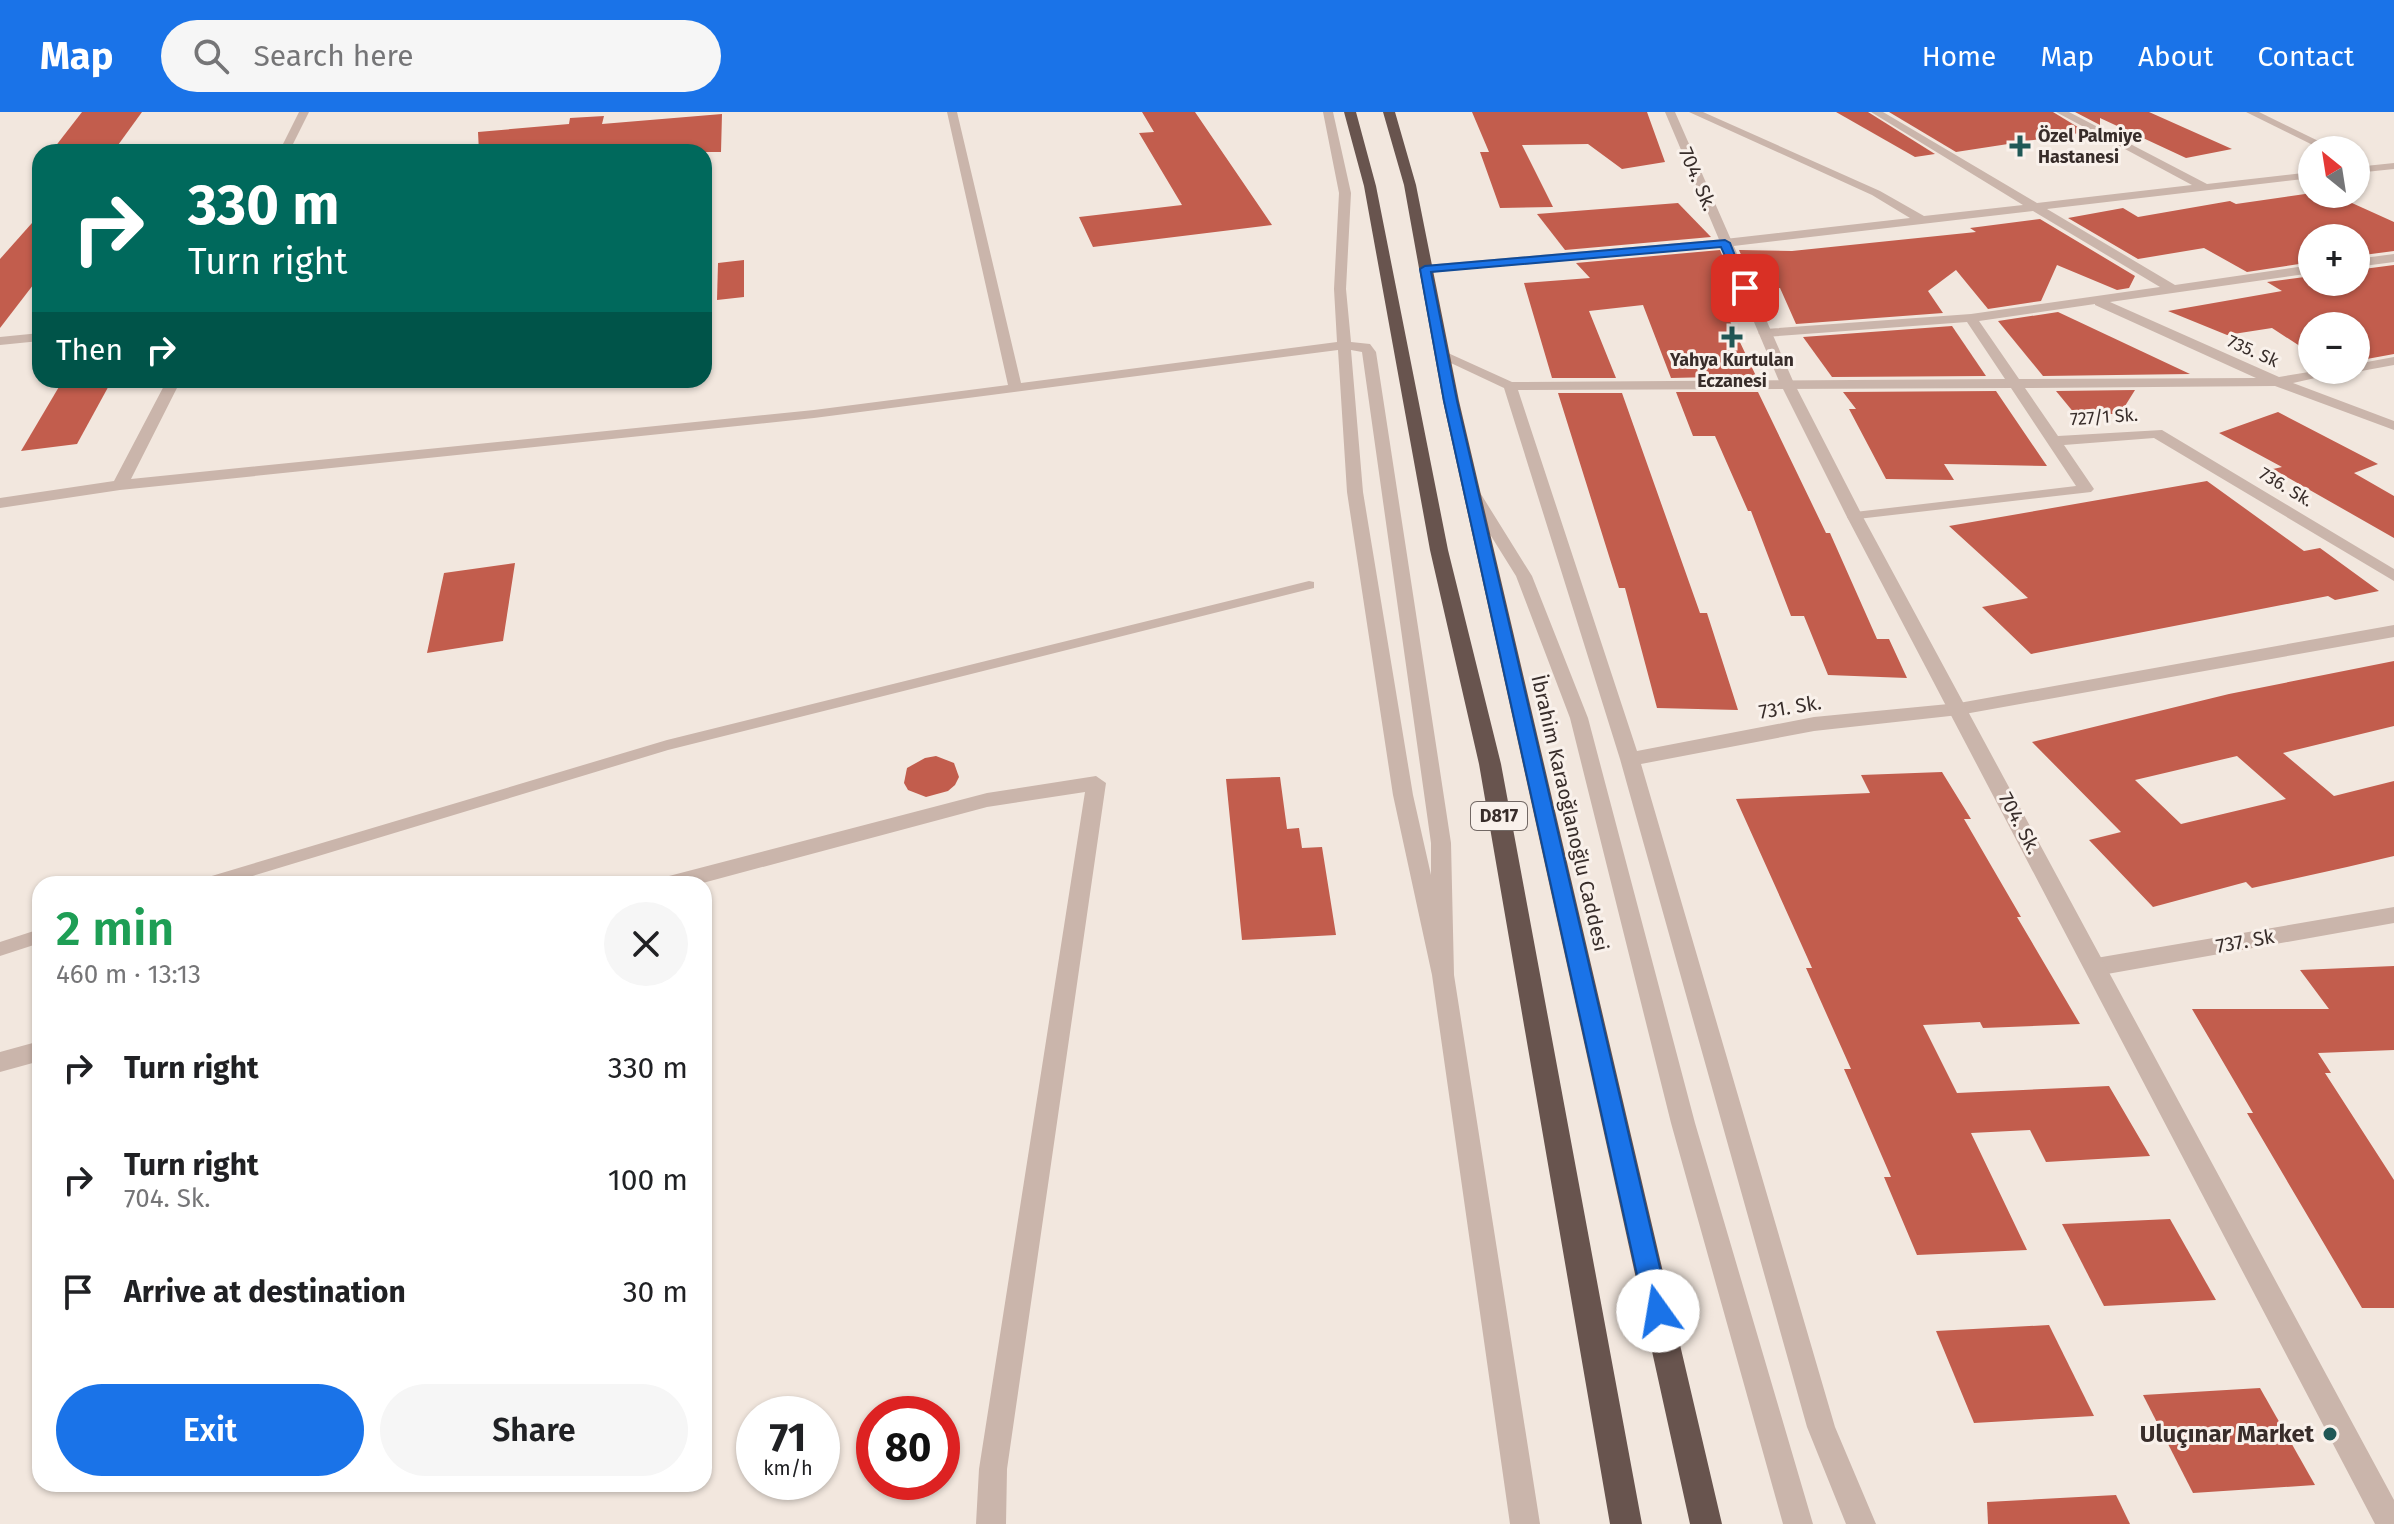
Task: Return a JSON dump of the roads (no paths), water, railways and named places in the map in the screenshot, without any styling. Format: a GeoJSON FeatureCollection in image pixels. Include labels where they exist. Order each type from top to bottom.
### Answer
{"type":"FeatureCollection","features":[{"type":"Feature","properties":{"kind":"highway","name":"D817"},"geometry":{"type":"LineString","coordinates":[[1350,112],[1370,186],[1439,550],[1490,764],[1626,1524]]}},
{"type":"Feature","properties":{"kind":"highway","name":"İbrahim Karaoğlanoğlu Caddesi"},"geometry":{"type":"LineString","coordinates":[[1389,112],[1410,185],[1471,489],[1706,1524]]}},
{"type":"Feature","properties":{"kind":"street"},"geometry":{"type":"LineString","coordinates":[[288,144],[304,112]]}},
{"type":"Feature","properties":{"kind":"street"},"geometry":{"type":"LineString","coordinates":[[952,112],[1016,390]]}},
{"type":"Feature","properties":{"kind":"street"},"geometry":{"type":"LineString","coordinates":[[1328,112],[1345,193],[1340,289],[1355,492],[1403,795],[1443,975],[1525,1524]]}},
{"type":"Feature","properties":{"kind":"street","name":"704. Sk."},"geometry":{"type":"LineString","coordinates":[[1670,112],[1787,382],[1855,517],[2391,1524]]}},
{"type":"Feature","properties":{"kind":"street"},"geometry":{"type":"LineString","coordinates":[[1694,112],[1876,193],[1922,220]]}},
{"type":"Feature","properties":{"kind":"street"},"geometry":{"type":"LineString","coordinates":[[1876,112],[2171,288]]}},
{"type":"Feature","properties":{"kind":"street"},"geometry":{"type":"LineString","coordinates":[[2061,112],[2204,187]]}},
{"type":"Feature","properties":{"kind":"street"},"geometry":{"type":"LineString","coordinates":[[2251,112],[2302,136]]}},
{"type":"Feature","properties":{"kind":"street"},"geometry":{"type":"LineString","coordinates":[[2371,169],[2394,166]]}},
{"type":"Feature","properties":{"kind":"street"},"geometry":{"type":"LineString","coordinates":[[1425,269],[1725,243],[2298,177]]}},
{"type":"Feature","properties":{"kind":"street"},"geometry":{"type":"LineString","coordinates":[[2370,261],[2394,258]]}},
{"type":"Feature","properties":{"kind":"street"},"geometry":{"type":"LineString","coordinates":[[2374,260],[2394,270]]}},
{"type":"Feature","properties":{"kind":"street"},"geometry":{"type":"LineString","coordinates":[[1765,333],[1971,318],[2100,302],[2171,288],[2298,271]]}},
{"type":"Feature","properties":{"kind":"street","name":"735. Sk"},"geometry":{"type":"LineString","coordinates":[[2100,302],[2277,382],[2394,426]]}},
{"type":"Feature","properties":{"kind":"street"},"geometry":{"type":"LineString","coordinates":[[1855,517],[2086,489],[1971,318]]}},
{"type":"Feature","properties":{"kind":"street"},"geometry":{"type":"LineString","coordinates":[[0,341],[32,338]]}},
{"type":"Feature","properties":{"kind":"street"},"geometry":{"type":"LineString","coordinates":[[0,503],[120,485],[1016,390],[1357,345],[1369,352],[1441,843],[1443,975]]}},
{"type":"Feature","properties":{"kind":"street"},"geometry":{"type":"LineString","coordinates":[[1443,356],[1510,386],[1787,382],[2277,382],[2298,378]]}},
{"type":"Feature","properties":{"kind":"street"},"geometry":{"type":"LineString","coordinates":[[2370,365],[2394,361]]}},
{"type":"Feature","properties":{"kind":"street"},"geometry":{"type":"LineString","coordinates":[[1510,386],[1630,759],[1821,1427],[1861,1524]]}},
{"type":"Feature","properties":{"kind":"street"},"geometry":{"type":"LineString","coordinates":[[120,485],[170,388]]}},
{"type":"Feature","properties":{"kind":"street","name":"727/1 Sk."},"geometry":{"type":"LineString","coordinates":[[2055,441],[2157,433]]}},
{"type":"Feature","properties":{"kind":"street","name":"736. Sk."},"geometry":{"type":"LineString","coordinates":[[2157,433],[2394,576]]}},
{"type":"Feature","properties":{"kind":"street"},"geometry":{"type":"LineString","coordinates":[[1471,489],[1524,576],[1579,718],[1683,1123],[1798,1524]]}},
{"type":"Feature","properties":{"kind":"street"},"geometry":{"type":"LineString","coordinates":[[1367,566],[1401,565]]}},
{"type":"Feature","properties":{"kind":"street","name":"731. Sk."},"geometry":{"type":"LineString","coordinates":[[1630,759],[1814,724],[1959,709],[2394,631]]}},
{"type":"Feature","properties":{"kind":"street"},"geometry":{"type":"LineString","coordinates":[[699,876],[987,800],[1096,783],[993,1469],[991,1524]]}},
{"type":"Feature","properties":{"kind":"street","name":"737. Sk"},"geometry":{"type":"LineString","coordinates":[[2096,967],[2394,915]]}},
{"type":"Feature","properties":{"kind":"street"},"geometry":{"type":"LineString","coordinates":[[0,1062],[32,1053]]}},
{"type":"Feature","properties":{"kind":"lane"},"geometry":{"type":"LineString","coordinates":[[232,876],[667,745],[1309,585]]}},
{"type":"Feature","properties":{"kind":"lane"},"geometry":{"type":"LineString","coordinates":[[0,949],[32,939]]}},
{"type":"Feature","properties":{"kind":"place","name":"Özel Palmiye Hastanesi"},"geometry":{"type":"Point","coordinates":[2020,146]}},
{"type":"Feature","properties":{"kind":"place","name":"Yahya Kurtulan Eczanesi"},"geometry":{"type":"Point","coordinates":[1732,337]}},
{"type":"Feature","properties":{"kind":"place","name":"Uluçınar Market"},"geometry":{"type":"Point","coordinates":[2330,1434]}}]}
